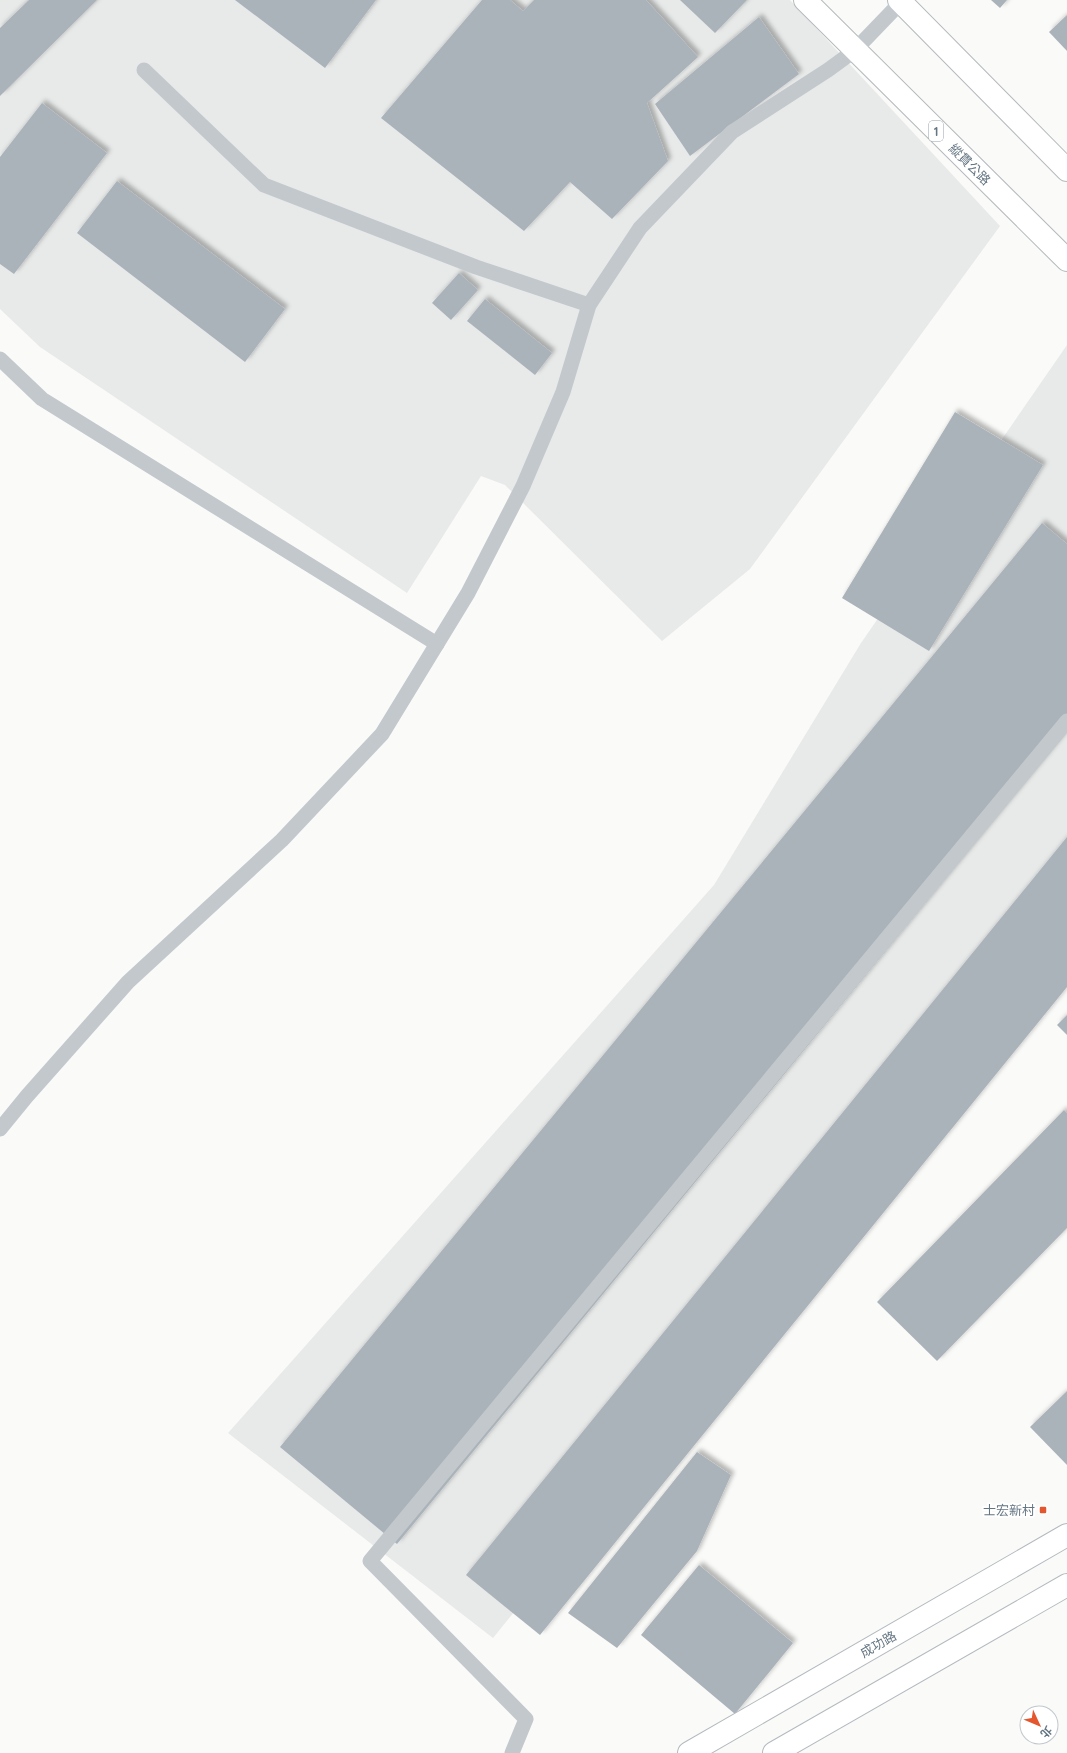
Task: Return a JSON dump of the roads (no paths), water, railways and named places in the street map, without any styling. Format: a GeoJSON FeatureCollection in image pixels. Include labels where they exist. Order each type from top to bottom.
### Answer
{"type":"FeatureCollection","features":[{"type":"Feature","properties":{"kind":"main road","name":"縱貫公路"},"geometry":{"type":"LineString","coordinates":[[805,0],[1067,260]]}},
{"type":"Feature","properties":{"kind":"main road"},"geometry":{"type":"LineString","coordinates":[[901,1],[1067,170]]}},
{"type":"Feature","properties":{"kind":"main road","name":"成功路"},"geometry":{"type":"LineString","coordinates":[[689,1753],[1067,1535]]}},
{"type":"Feature","properties":{"kind":"main road"},"geometry":{"type":"LineString","coordinates":[[774,1753],[1067,1585]]}},
{"type":"Feature","properties":{"kind":"lane"},"geometry":{"type":"LineString","coordinates":[[0,1129],[27,1096],[128,982],[282,840],[382,734],[468,593],[523,486],[563,392],[589,305],[640,228],[732,132],[828,70],[854,50],[901,1]]}},
{"type":"Feature","properties":{"kind":"lane"},"geometry":{"type":"LineString","coordinates":[[144,70],[264,185],[476,267],[589,305]]}},
{"type":"Feature","properties":{"kind":"lane"},"geometry":{"type":"LineString","coordinates":[[0,359],[42,399],[436,644]]}},
{"type":"Feature","properties":{"kind":"lane"},"geometry":{"type":"LineString","coordinates":[[512,1753],[526,1719],[370,1561],[1067,721]]}},
{"type":"Feature","properties":{"kind":"place","name":"士宏新村"},"geometry":{"type":"Point","coordinates":[1043,1510]}}]}
